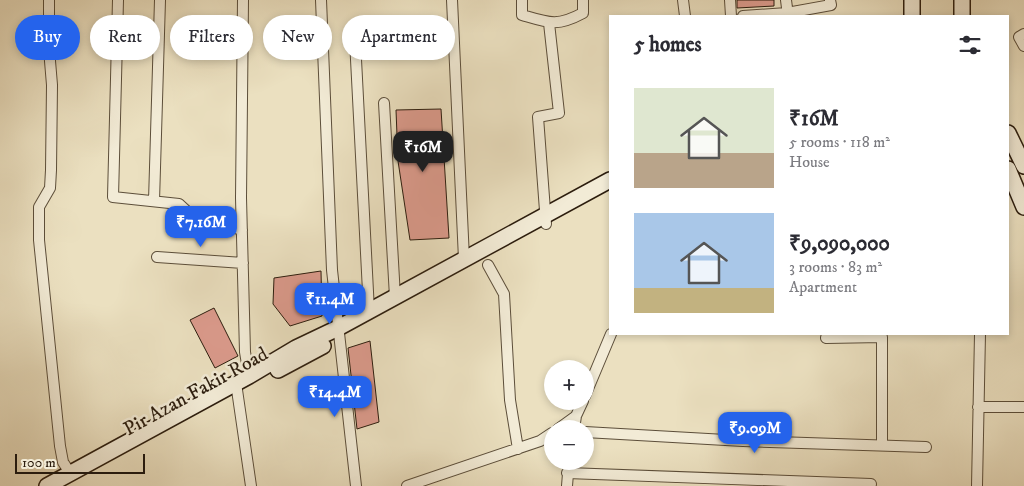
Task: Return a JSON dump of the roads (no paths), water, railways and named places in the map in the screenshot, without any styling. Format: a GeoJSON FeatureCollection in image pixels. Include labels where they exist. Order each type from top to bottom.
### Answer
{"type":"FeatureCollection","features":[{"type":"Feature","properties":{"kind":"main road"},"geometry":{"type":"LineString","coordinates":[[911,15],[912,0]]}},
{"type":"Feature","properties":{"kind":"main road"},"geometry":{"type":"LineString","coordinates":[[962,0],[962,15]]}},
{"type":"Feature","properties":{"kind":"main road"},"geometry":{"type":"LineString","coordinates":[[1009,136],[1024,166]]}},
{"type":"Feature","properties":{"kind":"main road"},"geometry":{"type":"LineString","coordinates":[[1009,171],[1020,192],[1024,207]]}},
{"type":"Feature","properties":{"kind":"main road"},"geometry":{"type":"LineString","coordinates":[[545,220],[609,181]]}},
{"type":"Feature","properties":{"kind":"main road","name":"Pir Azan Fakir Road"},"geometry":{"type":"LineString","coordinates":[[338,337],[369,311],[464,260],[609,189]]}},
{"type":"Feature","properties":{"kind":"main road","name":"Pir Azan Fakir Road"},"geometry":{"type":"LineString","coordinates":[[47,486],[67,480],[241,384],[296,348],[338,337],[545,220]]}},
{"type":"Feature","properties":{"kind":"street"},"geometry":{"type":"LineString","coordinates":[[49,0],[51,170],[50,188],[39,207],[39,240],[60,446],[67,480]]}},
{"type":"Feature","properties":{"kind":"street"},"geometry":{"type":"LineString","coordinates":[[118,0],[113,197],[179,204],[192,216],[242,230]]}},
{"type":"Feature","properties":{"kind":"street"},"geometry":{"type":"LineString","coordinates":[[154,201],[160,0]]}},
{"type":"Feature","properties":{"kind":"street"},"geometry":{"type":"LineString","coordinates":[[243,0],[242,230],[245,352],[241,384],[251,486]]}},
{"type":"Feature","properties":{"kind":"street"},"geometry":{"type":"LineString","coordinates":[[321,0],[331,250],[338,337],[356,486]]}},
{"type":"Feature","properties":{"kind":"street"},"geometry":{"type":"LineString","coordinates":[[452,0],[464,260]]}},
{"type":"Feature","properties":{"kind":"street"},"geometry":{"type":"LineString","coordinates":[[522,0],[522,15],[550,23],[569,21],[583,13],[582,0]]}},
{"type":"Feature","properties":{"kind":"street"},"geometry":{"type":"LineString","coordinates":[[683,0],[685,15]]}},
{"type":"Feature","properties":{"kind":"street"},"geometry":{"type":"LineString","coordinates":[[730,0],[731,15]]}},
{"type":"Feature","properties":{"kind":"street"},"geometry":{"type":"LineString","coordinates":[[786,0],[788,14]]}},
{"type":"Feature","properties":{"kind":"street"},"geometry":{"type":"LineString","coordinates":[[766,15],[788,14],[831,5],[830,0]]}},
{"type":"Feature","properties":{"kind":"street"},"geometry":{"type":"LineString","coordinates":[[545,220],[538,118],[559,112],[550,23]]}},
{"type":"Feature","properties":{"kind":"street"},"geometry":{"type":"LineString","coordinates":[[1024,34],[1019,37],[1024,46]]}},
{"type":"Feature","properties":{"kind":"street"},"geometry":{"type":"LineString","coordinates":[[356,60],[369,311]]}},
{"type":"Feature","properties":{"kind":"street"},"geometry":{"type":"LineString","coordinates":[[384,103],[395,297]]}},
{"type":"Feature","properties":{"kind":"street"},"geometry":{"type":"LineString","coordinates":[[157,257],[243,264]]}},
{"type":"Feature","properties":{"kind":"street"},"geometry":{"type":"LineString","coordinates":[[488,265],[504,294],[510,400],[518,449]]}},
{"type":"Feature","properties":{"kind":"street"},"geometry":{"type":"LineString","coordinates":[[594,375],[611,335]]}},
{"type":"Feature","properties":{"kind":"street"},"geometry":{"type":"LineString","coordinates":[[826,335],[826,338],[882,337],[882,445]]}},
{"type":"Feature","properties":{"kind":"street"},"geometry":{"type":"LineString","coordinates":[[977,486],[980,335]]}},
{"type":"Feature","properties":{"kind":"street"},"geometry":{"type":"LineString","coordinates":[[978,407],[1024,407]]}},
{"type":"Feature","properties":{"kind":"street"},"geometry":{"type":"LineString","coordinates":[[575,420],[579,410]]}},
{"type":"Feature","properties":{"kind":"street"},"geometry":{"type":"LineString","coordinates":[[570,420],[576,416]]}},
{"type":"Feature","properties":{"kind":"street"},"geometry":{"type":"LineString","coordinates":[[594,433],[743,441],[926,447]]}},
{"type":"Feature","properties":{"kind":"street"},"geometry":{"type":"LineString","coordinates":[[407,486],[518,449],[544,438]]}},
{"type":"Feature","properties":{"kind":"street"},"geometry":{"type":"LineString","coordinates":[[567,486],[567,472],[741,483],[871,484]]}}]}
